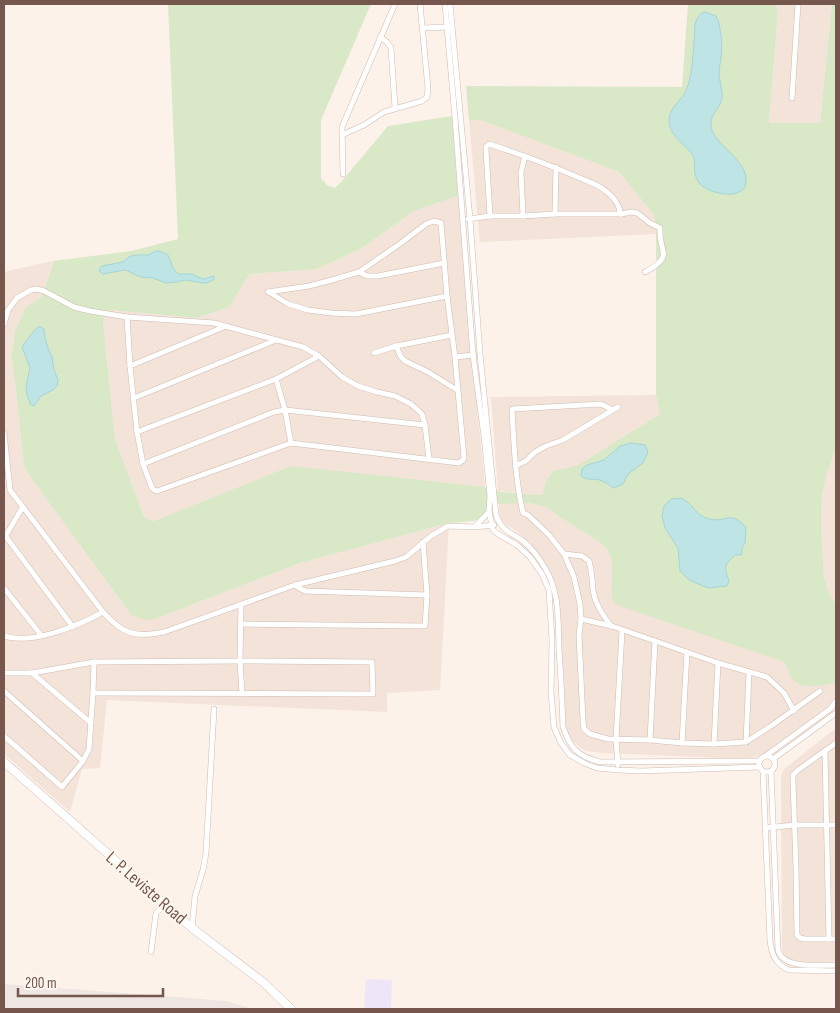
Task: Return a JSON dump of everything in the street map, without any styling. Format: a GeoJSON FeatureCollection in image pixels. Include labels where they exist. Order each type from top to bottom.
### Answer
{"type":"FeatureCollection","features":[{"type":"Feature","properties":{"kind":"main road","name":"L. P. Leviste Road"},"geometry":{"type":"LineString","coordinates":[[4,762],[165,905],[263,982],[291,1009]]}},
{"type":"Feature","properties":{"kind":"street"},"geometry":{"type":"LineString","coordinates":[[343,174],[342,127],[395,4]]}},
{"type":"Feature","properties":{"kind":"street"},"geometry":{"type":"LineString","coordinates":[[342,135],[364,125],[384,112],[422,101],[427,97],[428,88],[420,4]]}},
{"type":"Feature","properties":{"kind":"street"},"geometry":{"type":"LineString","coordinates":[[445,4],[450,27],[470,219],[480,354],[496,516],[503,528],[531,549],[546,569],[551,580],[557,606],[563,727],[568,740],[575,750],[586,758],[600,762],[762,764],[769,757],[773,759],[836,713]]}},
{"type":"Feature","properties":{"kind":"street"},"geometry":{"type":"LineString","coordinates":[[450,4],[462,220],[473,355],[490,496],[489,512],[493,530],[517,545],[530,557],[542,574],[549,590],[552,640],[551,692],[554,727],[561,744],[570,755],[596,768],[642,771],[762,764],[778,748],[830,709],[836,701]]}},
{"type":"Feature","properties":{"kind":"street"},"geometry":{"type":"LineString","coordinates":[[792,98],[798,4]]}},
{"type":"Feature","properties":{"kind":"street"},"geometry":{"type":"LineString","coordinates":[[422,28],[450,27]]}},
{"type":"Feature","properties":{"kind":"street"},"geometry":{"type":"LineString","coordinates":[[380,37],[391,48],[395,108]]}},
{"type":"Feature","properties":{"kind":"street"},"geometry":{"type":"LineString","coordinates":[[490,216],[486,147],[490,144],[556,167],[606,191],[614,198],[621,214]]}},
{"type":"Feature","properties":{"kind":"street"},"geometry":{"type":"LineString","coordinates":[[523,216],[520,172],[525,156]]}},
{"type":"Feature","properties":{"kind":"street"},"geometry":{"type":"LineString","coordinates":[[555,214],[556,167]]}},
{"type":"Feature","properties":{"kind":"street"},"geometry":{"type":"LineString","coordinates":[[462,220],[490,216],[637,213],[660,228],[659,235],[663,249],[663,258],[658,264],[645,272]]}},
{"type":"Feature","properties":{"kind":"street"},"geometry":{"type":"LineString","coordinates":[[127,317],[137,432],[143,464],[152,488],[157,491],[291,443],[459,463],[464,458],[441,223],[434,220],[426,224],[359,272],[309,286],[268,292],[288,304],[308,310],[356,314],[447,296]]}},
{"type":"Feature","properties":{"kind":"street"},"geometry":{"type":"LineString","coordinates":[[359,272],[366,276],[378,276],[444,263]]}},
{"type":"Feature","properties":{"kind":"street"},"geometry":{"type":"LineString","coordinates":[[4,324],[8,310],[16,298],[30,290],[37,289],[74,307],[90,311],[127,317],[214,323],[303,347],[319,356],[342,377],[358,386],[395,396],[411,404],[422,414],[429,459]]}},
{"type":"Feature","properties":{"kind":"street"},"geometry":{"type":"LineString","coordinates":[[130,366],[226,326]]}},
{"type":"Feature","properties":{"kind":"street"},"geometry":{"type":"LineString","coordinates":[[374,352],[452,335]]}},
{"type":"Feature","properties":{"kind":"street"},"geometry":{"type":"LineString","coordinates":[[134,398],[277,340]]}},
{"type":"Feature","properties":{"kind":"street"},"geometry":{"type":"LineString","coordinates":[[396,346],[401,357],[406,361],[457,390]]}},
{"type":"Feature","properties":{"kind":"street"},"geometry":{"type":"LineString","coordinates":[[455,357],[480,354]]}},
{"type":"Feature","properties":{"kind":"street"},"geometry":{"type":"LineString","coordinates":[[137,432],[276,378],[319,356]]}},
{"type":"Feature","properties":{"kind":"street"},"geometry":{"type":"LineString","coordinates":[[276,378],[286,410],[291,443]]}},
{"type":"Feature","properties":{"kind":"street"},"geometry":{"type":"LineString","coordinates":[[612,410],[601,404],[512,409],[518,495],[523,513],[528,515],[564,554],[574,578],[580,604],[579,635],[584,729],[598,737],[616,739],[714,744],[746,742],[794,711],[820,691]]}},
{"type":"Feature","properties":{"kind":"street"},"geometry":{"type":"LineString","coordinates":[[515,466],[526,461],[535,452],[563,440],[618,407]]}},
{"type":"Feature","properties":{"kind":"street"},"geometry":{"type":"LineString","coordinates":[[143,464],[274,412],[286,410],[425,425]]}},
{"type":"Feature","properties":{"kind":"street"},"geometry":{"type":"LineString","coordinates":[[4,433],[10,490],[102,612],[113,624],[137,635],[164,632],[295,585],[395,561],[406,556],[431,536],[448,526],[475,527],[499,524]]}},
{"type":"Feature","properties":{"kind":"street"},"geometry":{"type":"LineString","coordinates":[[22,508],[4,537],[74,626]]}},
{"type":"Feature","properties":{"kind":"street"},"geometry":{"type":"LineString","coordinates":[[475,527],[489,512]]}},
{"type":"Feature","properties":{"kind":"street"},"geometry":{"type":"LineString","coordinates":[[242,624],[425,626],[426,595],[423,542]]}},
{"type":"Feature","properties":{"kind":"street"},"geometry":{"type":"LineString","coordinates":[[564,554],[582,556],[589,561],[596,601],[612,626]]}},
{"type":"Feature","properties":{"kind":"street"},"geometry":{"type":"LineString","coordinates":[[295,585],[305,590],[426,595]]}},
{"type":"Feature","properties":{"kind":"street"},"geometry":{"type":"LineString","coordinates":[[4,588],[41,635]]}},
{"type":"Feature","properties":{"kind":"street"},"geometry":{"type":"LineString","coordinates":[[241,605],[240,661],[242,693]]}},
{"type":"Feature","properties":{"kind":"street"},"geometry":{"type":"LineString","coordinates":[[4,636],[26,638],[57,632],[102,612]]}},
{"type":"Feature","properties":{"kind":"street"},"geometry":{"type":"LineString","coordinates":[[581,618],[612,626],[718,663],[767,677],[784,693],[794,711]]}},
{"type":"Feature","properties":{"kind":"street"},"geometry":{"type":"LineString","coordinates":[[618,770],[616,739],[622,630]]}},
{"type":"Feature","properties":{"kind":"street"},"geometry":{"type":"LineString","coordinates":[[650,740],[655,641]]}},
{"type":"Feature","properties":{"kind":"street"},"geometry":{"type":"LineString","coordinates":[[682,743],[687,652]]}},
{"type":"Feature","properties":{"kind":"street"},"geometry":{"type":"LineString","coordinates":[[4,736],[62,787],[83,761],[89,749],[94,662]]}},
{"type":"Feature","properties":{"kind":"street"},"geometry":{"type":"LineString","coordinates":[[4,672],[32,673],[94,662],[372,662],[372,694],[93,693]]}},
{"type":"Feature","properties":{"kind":"street"},"geometry":{"type":"LineString","coordinates":[[714,744],[718,663]]}},
{"type":"Feature","properties":{"kind":"street"},"geometry":{"type":"LineString","coordinates":[[32,673],[90,723]]}},
{"type":"Feature","properties":{"kind":"street"},"geometry":{"type":"LineString","coordinates":[[746,742],[749,673]]}},
{"type":"Feature","properties":{"kind":"street"},"geometry":{"type":"LineString","coordinates":[[4,691],[83,761]]}},
{"type":"Feature","properties":{"kind":"street"},"geometry":{"type":"LineString","coordinates":[[192,928],[195,896],[206,853],[214,709]]}},
{"type":"Feature","properties":{"kind":"street"},"geometry":{"type":"LineString","coordinates":[[836,743],[793,775],[797,935],[805,939],[836,939]]}},
{"type":"Feature","properties":{"kind":"street"},"geometry":{"type":"LineString","coordinates":[[825,752],[829,939]]}},
{"type":"Feature","properties":{"kind":"street"},"geometry":{"type":"LineString","coordinates":[[773,759],[775,763],[771,771],[778,950],[781,957],[794,964],[836,965]]}},
{"type":"Feature","properties":{"kind":"street"},"geometry":{"type":"LineString","coordinates":[[762,764],[767,772],[771,771]]}},
{"type":"Feature","properties":{"kind":"street"},"geometry":{"type":"LineString","coordinates":[[762,764],[772,955],[777,962],[789,970],[836,971]]}},
{"type":"Feature","properties":{"kind":"street"},"geometry":{"type":"LineString","coordinates":[[765,828],[794,825],[836,825]]}},
{"type":"Feature","properties":{"kind":"street"},"geometry":{"type":"LineString","coordinates":[[151,952],[156,913],[165,905]]}},
{"type":"Feature","properties":{"kind":"shaded area"},"geometry":{"type":"Polygon","coordinates":[[[776,4],[832,4],[820,123],[769,124],[778,12],[776,4]]]}},
{"type":"Feature","properties":{"kind":"shaded area"},"geometry":{"type":"Polygon","coordinates":[[[480,120],[619,172],[654,215],[656,234],[480,242],[469,121],[480,120]]]}},
{"type":"Feature","properties":{"kind":"shaded area"},"geometry":{"type":"Polygon","coordinates":[[[458,196],[485,487],[417,480],[152,521],[144,517],[115,439],[103,321],[109,310],[197,318],[229,307],[250,274],[317,269],[362,248],[414,211],[458,196]]]}},
{"type":"Feature","properties":{"kind":"shaded area"},"geometry":{"type":"Polygon","coordinates":[[[52,261],[49,276],[41,297],[25,308],[15,332],[11,356],[24,466],[131,615],[155,619],[300,563],[449,523],[440,690],[387,693],[387,712],[107,700],[100,768],[82,769],[70,812],[4,754],[4,272],[52,261]]]}},
{"type":"Feature","properties":{"kind":"shaded area"},"geometry":{"type":"Polygon","coordinates":[[[656,395],[660,414],[578,465],[553,471],[547,479],[542,495],[498,491],[491,397],[656,395]]]}},
{"type":"Feature","properties":{"kind":"shaded area"},"geometry":{"type":"Polygon","coordinates":[[[836,447],[836,604],[830,595],[824,577],[821,523],[822,495],[836,447]]]}},
{"type":"Feature","properties":{"kind":"shaded area"},"geometry":{"type":"Polygon","coordinates":[[[499,503],[529,503],[546,507],[598,541],[608,550],[612,563],[611,591],[784,662],[792,679],[799,683],[807,686],[836,683],[836,697],[834,701],[762,755],[750,759],[586,751],[571,740],[565,726],[560,614],[550,572],[531,544],[518,532],[502,522],[500,519],[499,503]]]}},
{"type":"Feature","properties":{"kind":"shaded area"},"geometry":{"type":"Polygon","coordinates":[[[836,728],[836,963],[790,964],[784,959],[782,950],[781,777],[783,770],[836,728]]]}},
{"type":"Feature","properties":{"kind":"shaded area"},"geometry":{"type":"Polygon","coordinates":[[[366,979],[392,980],[391,1009],[364,1009],[366,979]]]}},
{"type":"Feature","properties":{"kind":"shaded area"},"geometry":{"type":"Polygon","coordinates":[[[4,984],[226,1001],[247,1007],[247,1009],[4,1009],[4,984]]]}},
{"type":"Feature","properties":{"kind":"green space"},"geometry":{"type":"Polygon","coordinates":[[[168,4],[371,4],[321,120],[321,178],[327,185],[335,188],[388,126],[452,116],[458,196],[414,211],[362,248],[317,269],[250,274],[229,307],[197,318],[109,310],[103,321],[115,439],[144,517],[152,521],[291,466],[485,487],[501,492],[542,495],[547,479],[553,471],[578,465],[660,414],[656,395],[656,234],[654,215],[619,172],[480,120],[469,121],[466,86],[682,87],[688,4],[776,4],[778,12],[769,123],[820,123],[832,4],[836,4],[836,447],[822,495],[821,523],[824,577],[830,595],[836,604],[836,683],[808,686],[797,683],[793,680],[784,662],[613,602],[611,591],[612,563],[608,550],[598,541],[546,507],[529,503],[487,504],[487,511],[483,518],[473,521],[449,523],[300,563],[155,619],[145,620],[131,615],[24,466],[11,356],[15,332],[25,308],[41,297],[53,261],[131,251],[178,239],[168,4]]]}},
{"type":"Feature","properties":{"kind":"water"},"geometry":{"type":"Polygon","coordinates":[[[705,12],[716,16],[722,43],[719,72],[722,98],[712,117],[712,130],[715,137],[740,163],[746,178],[745,186],[742,190],[732,194],[714,192],[701,185],[695,173],[692,154],[674,135],[669,120],[671,111],[685,92],[689,82],[695,24],[699,16],[705,12]]]}},
{"type":"Feature","properties":{"kind":"water"},"geometry":{"type":"Polygon","coordinates":[[[156,251],[168,255],[173,268],[178,274],[191,274],[203,279],[214,276],[214,279],[206,283],[186,280],[166,283],[153,278],[141,277],[125,270],[103,274],[99,271],[102,266],[123,262],[134,255],[148,255],[156,251]]]}},
{"type":"Feature","properties":{"kind":"water"},"geometry":{"type":"Polygon","coordinates":[[[38,327],[44,329],[58,380],[57,386],[41,396],[34,406],[31,405],[27,395],[26,386],[30,368],[22,347],[38,327]]]}},
{"type":"Feature","properties":{"kind":"water"},"geometry":{"type":"Polygon","coordinates":[[[631,443],[645,445],[648,453],[643,463],[628,474],[623,484],[614,488],[599,480],[587,479],[581,476],[582,469],[587,465],[604,460],[620,446],[631,443]]]}},
{"type":"Feature","properties":{"kind":"water"},"geometry":{"type":"Polygon","coordinates":[[[681,498],[706,518],[712,520],[736,519],[746,528],[742,554],[735,555],[726,566],[729,581],[727,586],[708,588],[689,580],[680,571],[678,548],[665,528],[662,516],[664,506],[671,499],[681,498]]]}}]}
